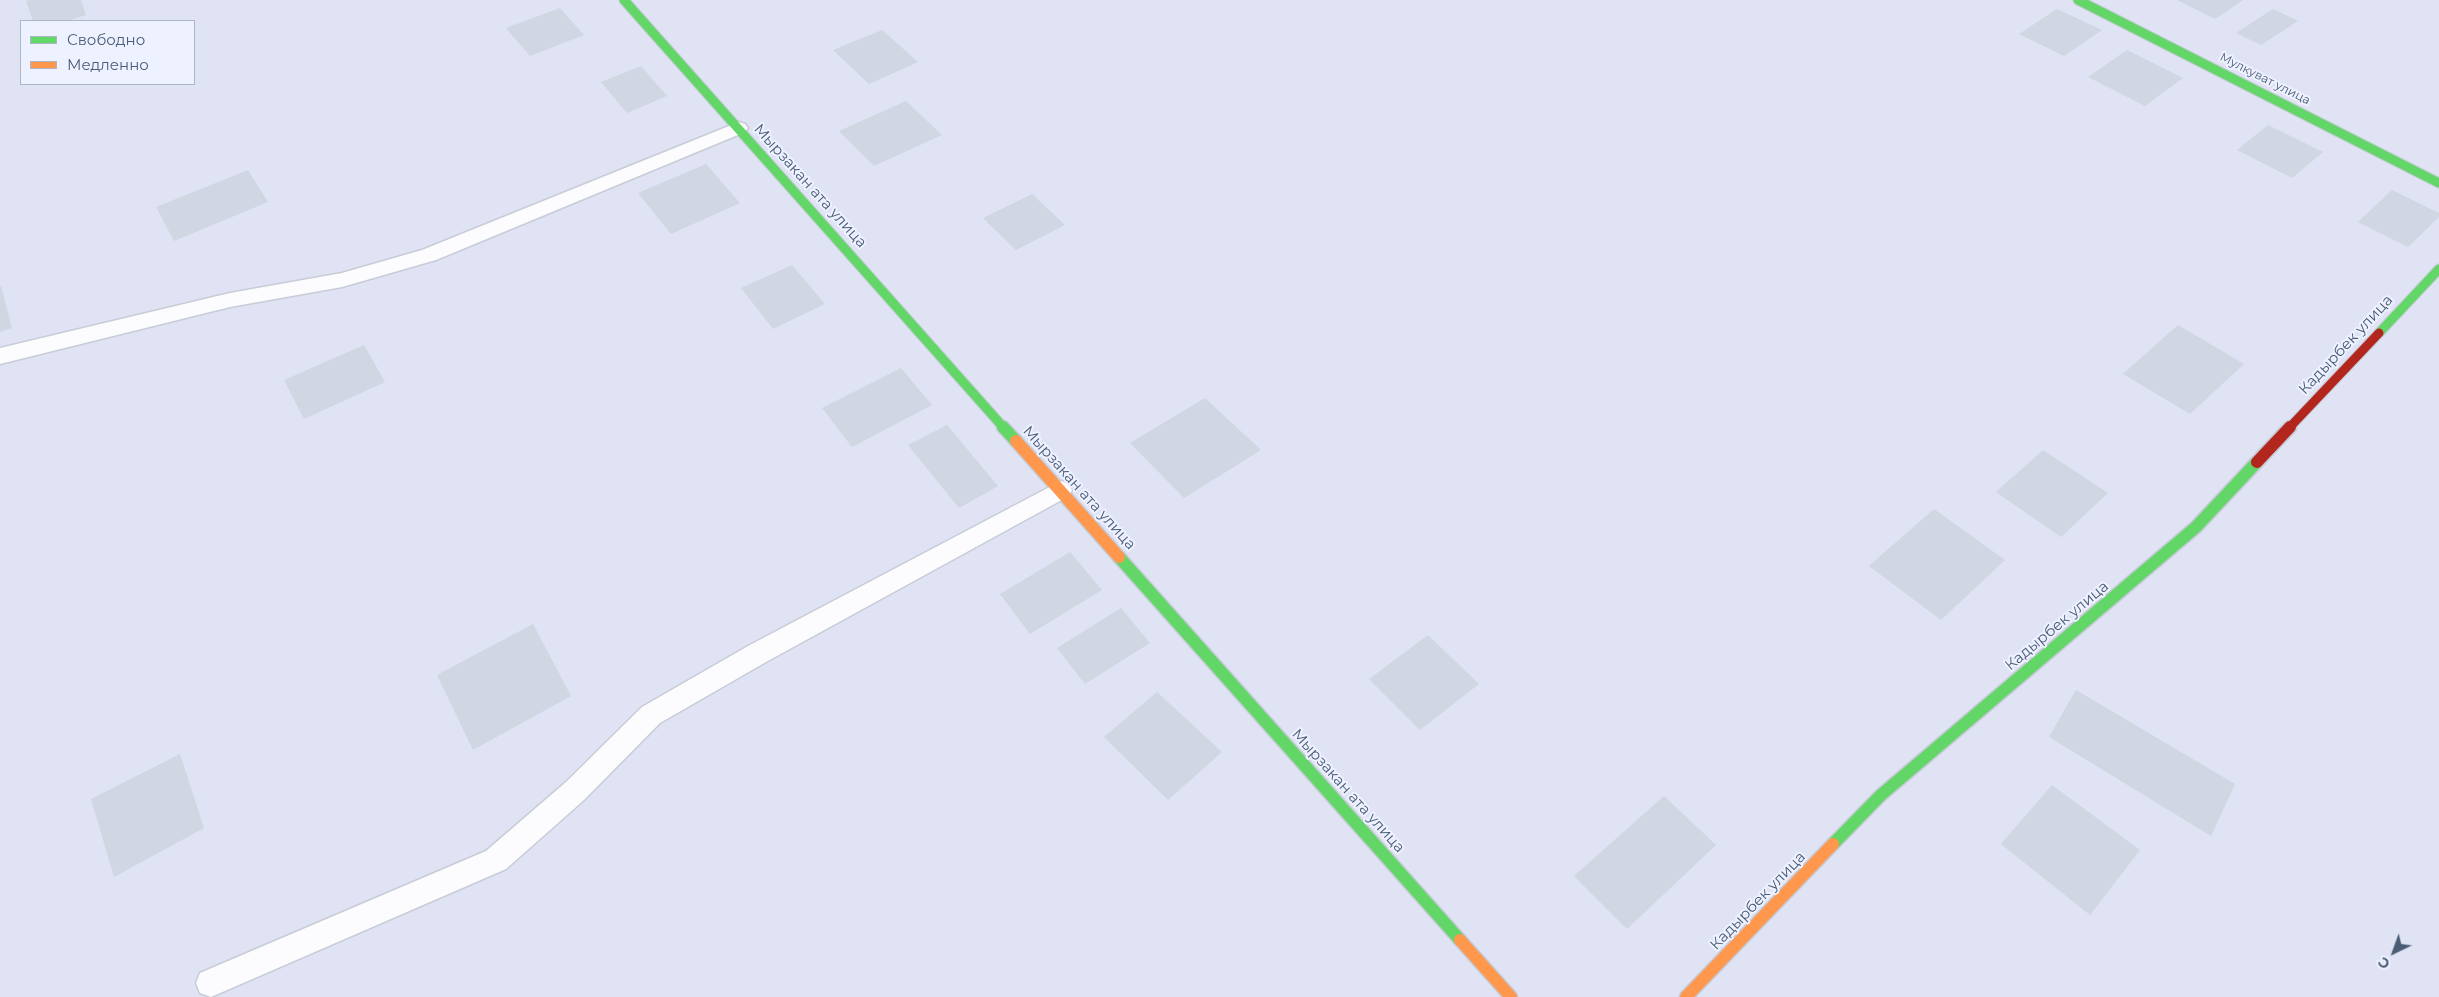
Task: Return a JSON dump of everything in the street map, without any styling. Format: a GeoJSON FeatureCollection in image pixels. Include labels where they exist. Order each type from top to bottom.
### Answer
{"type":"FeatureCollection","features":[{"type":"Feature","properties":{"kind":"street","name":"Мырзакан ата улица"},"geometry":{"type":"LineString","coordinates":[[624,0],[1511,997]]}},
{"type":"Feature","properties":{"kind":"street","name":"Мулкуват улица"},"geometry":{"type":"LineString","coordinates":[[2078,0],[2439,183]]}},
{"type":"Feature","properties":{"kind":"street","name":"Кадырбек улица"},"geometry":{"type":"LineString","coordinates":[[1686,997],[1881,795],[2196,527],[2439,269]]}},
{"type":"Feature","properties":{"kind":"lane"},"geometry":{"type":"LineString","coordinates":[[0,356],[230,300],[342,280],[429,255],[739,128]]}},
{"type":"Feature","properties":{"kind":"lane"},"geometry":{"type":"LineString","coordinates":[[210,983],[496,860],[575,791],[651,715],[757,654],[1061,490]]}},
{"type":"Feature","properties":{"kind":"shaded area"},"geometry":{"type":"Polygon","coordinates":[[[0,0],[2439,0],[2439,997],[0,997],[0,0]]]}},
{"type":"Feature","properties":{"kind":"building"},"geometry":{"type":"Polygon","coordinates":[[[81,0],[86,15],[70,20],[33,20],[26,1],[81,0]]]}},
{"type":"Feature","properties":{"kind":"building"},"geometry":{"type":"Polygon","coordinates":[[[2177,0],[2243,0],[2215,19],[2177,0]]]}},
{"type":"Feature","properties":{"kind":"building"},"geometry":{"type":"Polygon","coordinates":[[[560,8],[584,35],[530,56],[506,28],[560,8]]]}},
{"type":"Feature","properties":{"kind":"building"},"geometry":{"type":"Polygon","coordinates":[[[2057,9],[2102,30],[2064,56],[2019,34],[2057,9]]]}},
{"type":"Feature","properties":{"kind":"building"},"geometry":{"type":"Polygon","coordinates":[[[2273,9],[2298,21],[2261,45],[2236,33],[2273,9]]]}},
{"type":"Feature","properties":{"kind":"building"},"geometry":{"type":"Polygon","coordinates":[[[882,30],[918,62],[869,84],[833,50],[882,30]]]}},
{"type":"Feature","properties":{"kind":"building"},"geometry":{"type":"Polygon","coordinates":[[[2127,50],[2183,78],[2145,106],[2088,77],[2127,50]]]}},
{"type":"Feature","properties":{"kind":"building"},"geometry":{"type":"Polygon","coordinates":[[[641,66],[667,96],[627,113],[601,82],[641,66]]]}},
{"type":"Feature","properties":{"kind":"building"},"geometry":{"type":"Polygon","coordinates":[[[906,101],[942,135],[874,166],[839,131],[906,101]]]}},
{"type":"Feature","properties":{"kind":"building"},"geometry":{"type":"Polygon","coordinates":[[[2268,125],[2323,152],[2292,178],[2237,150],[2268,125]]]}},
{"type":"Feature","properties":{"kind":"building"},"geometry":{"type":"Polygon","coordinates":[[[706,164],[740,203],[671,234],[638,193],[706,164]]]}},
{"type":"Feature","properties":{"kind":"building"},"geometry":{"type":"Polygon","coordinates":[[[248,170],[268,202],[174,241],[156,207],[248,170]]]}},
{"type":"Feature","properties":{"kind":"building"},"geometry":{"type":"Polygon","coordinates":[[[2392,190],[2439,213],[2439,217],[2408,247],[2358,222],[2392,190]]]}},
{"type":"Feature","properties":{"kind":"building"},"geometry":{"type":"Polygon","coordinates":[[[1032,194],[1065,225],[1016,250],[983,218],[1032,194]]]}},
{"type":"Feature","properties":{"kind":"building"},"geometry":{"type":"Polygon","coordinates":[[[792,265],[825,304],[773,329],[741,288],[792,265]]]}},
{"type":"Feature","properties":{"kind":"building"},"geometry":{"type":"Polygon","coordinates":[[[0,287],[12,328],[0,332],[0,287]]]}},
{"type":"Feature","properties":{"kind":"building"},"geometry":{"type":"Polygon","coordinates":[[[2178,325],[2244,364],[2190,414],[2123,374],[2178,325]]]}},
{"type":"Feature","properties":{"kind":"building"},"geometry":{"type":"Polygon","coordinates":[[[364,345],[385,382],[304,419],[284,380],[364,345]]]}},
{"type":"Feature","properties":{"kind":"building"},"geometry":{"type":"Polygon","coordinates":[[[901,368],[932,405],[852,447],[822,408],[901,368]]]}},
{"type":"Feature","properties":{"kind":"building"},"geometry":{"type":"Polygon","coordinates":[[[1205,398],[1261,450],[1184,498],[1130,443],[1205,398]]]}},
{"type":"Feature","properties":{"kind":"building"},"geometry":{"type":"Polygon","coordinates":[[[947,425],[998,486],[959,508],[908,445],[947,425]]]}},
{"type":"Feature","properties":{"kind":"building"},"geometry":{"type":"Polygon","coordinates":[[[2043,450],[2108,493],[2061,537],[1996,492],[2043,450]]]}},
{"type":"Feature","properties":{"kind":"building"},"geometry":{"type":"Polygon","coordinates":[[[1934,509],[2005,560],[1941,620],[1869,566],[1934,509]]]}},
{"type":"Feature","properties":{"kind":"building"},"geometry":{"type":"Polygon","coordinates":[[[1070,552],[1102,590],[1030,634],[1000,594],[1070,552]]]}},
{"type":"Feature","properties":{"kind":"building"},"geometry":{"type":"Polygon","coordinates":[[[1121,608],[1150,643],[1085,684],[1057,648],[1121,608]]]}},
{"type":"Feature","properties":{"kind":"building"},"geometry":{"type":"Polygon","coordinates":[[[533,624],[571,696],[473,750],[437,675],[533,624]]]}},
{"type":"Feature","properties":{"kind":"building"},"geometry":{"type":"Polygon","coordinates":[[[1428,635],[1479,684],[1420,730],[1369,679],[1428,635]]]}},
{"type":"Feature","properties":{"kind":"building"},"geometry":{"type":"Polygon","coordinates":[[[2076,690],[2235,784],[2211,836],[2049,737],[2076,690]]]}},
{"type":"Feature","properties":{"kind":"building"},"geometry":{"type":"Polygon","coordinates":[[[1157,692],[1222,752],[1168,800],[1104,737],[1157,692]]]}},
{"type":"Feature","properties":{"kind":"building"},"geometry":{"type":"Polygon","coordinates":[[[180,754],[204,828],[114,877],[91,799],[180,754]]]}},
{"type":"Feature","properties":{"kind":"building"},"geometry":{"type":"Polygon","coordinates":[[[2052,785],[2140,850],[2090,915],[2001,844],[2052,785]]]}},
{"type":"Feature","properties":{"kind":"building"},"geometry":{"type":"Polygon","coordinates":[[[1664,796],[1716,845],[1627,929],[1574,876],[1664,796]]]}},
{"type":"Feature","properties":{"kind":"traffic: fast"},"geometry":{"type":"LineString","coordinates":[[624,0],[1016,441]]}},
{"type":"Feature","properties":{"kind":"traffic: fast"},"geometry":{"type":"LineString","coordinates":[[2078,0],[2439,183]]}},
{"type":"Feature","properties":{"kind":"traffic: fast"},"geometry":{"type":"LineString","coordinates":[[2379,333],[2439,269]]}},
{"type":"Feature","properties":{"kind":"traffic: fast"},"geometry":{"type":"LineString","coordinates":[[1833,844],[1881,795],[2196,527],[2257,462]]}},
{"type":"Feature","properties":{"kind":"traffic: fast"},"geometry":{"type":"LineString","coordinates":[[1119,557],[1460,940]]}},
{"type":"Feature","properties":{"kind":"traffic: slow"},"geometry":{"type":"LineString","coordinates":[[1016,441],[1119,557]]}},
{"type":"Feature","properties":{"kind":"traffic: slow"},"geometry":{"type":"LineString","coordinates":[[1686,997],[1833,844]]}},
{"type":"Feature","properties":{"kind":"traffic: slow"},"geometry":{"type":"LineString","coordinates":[[1460,940],[1511,997]]}},
{"type":"Feature","properties":{"kind":"traffic: jam"},"geometry":{"type":"LineString","coordinates":[[2257,462],[2379,333]]}}]}
